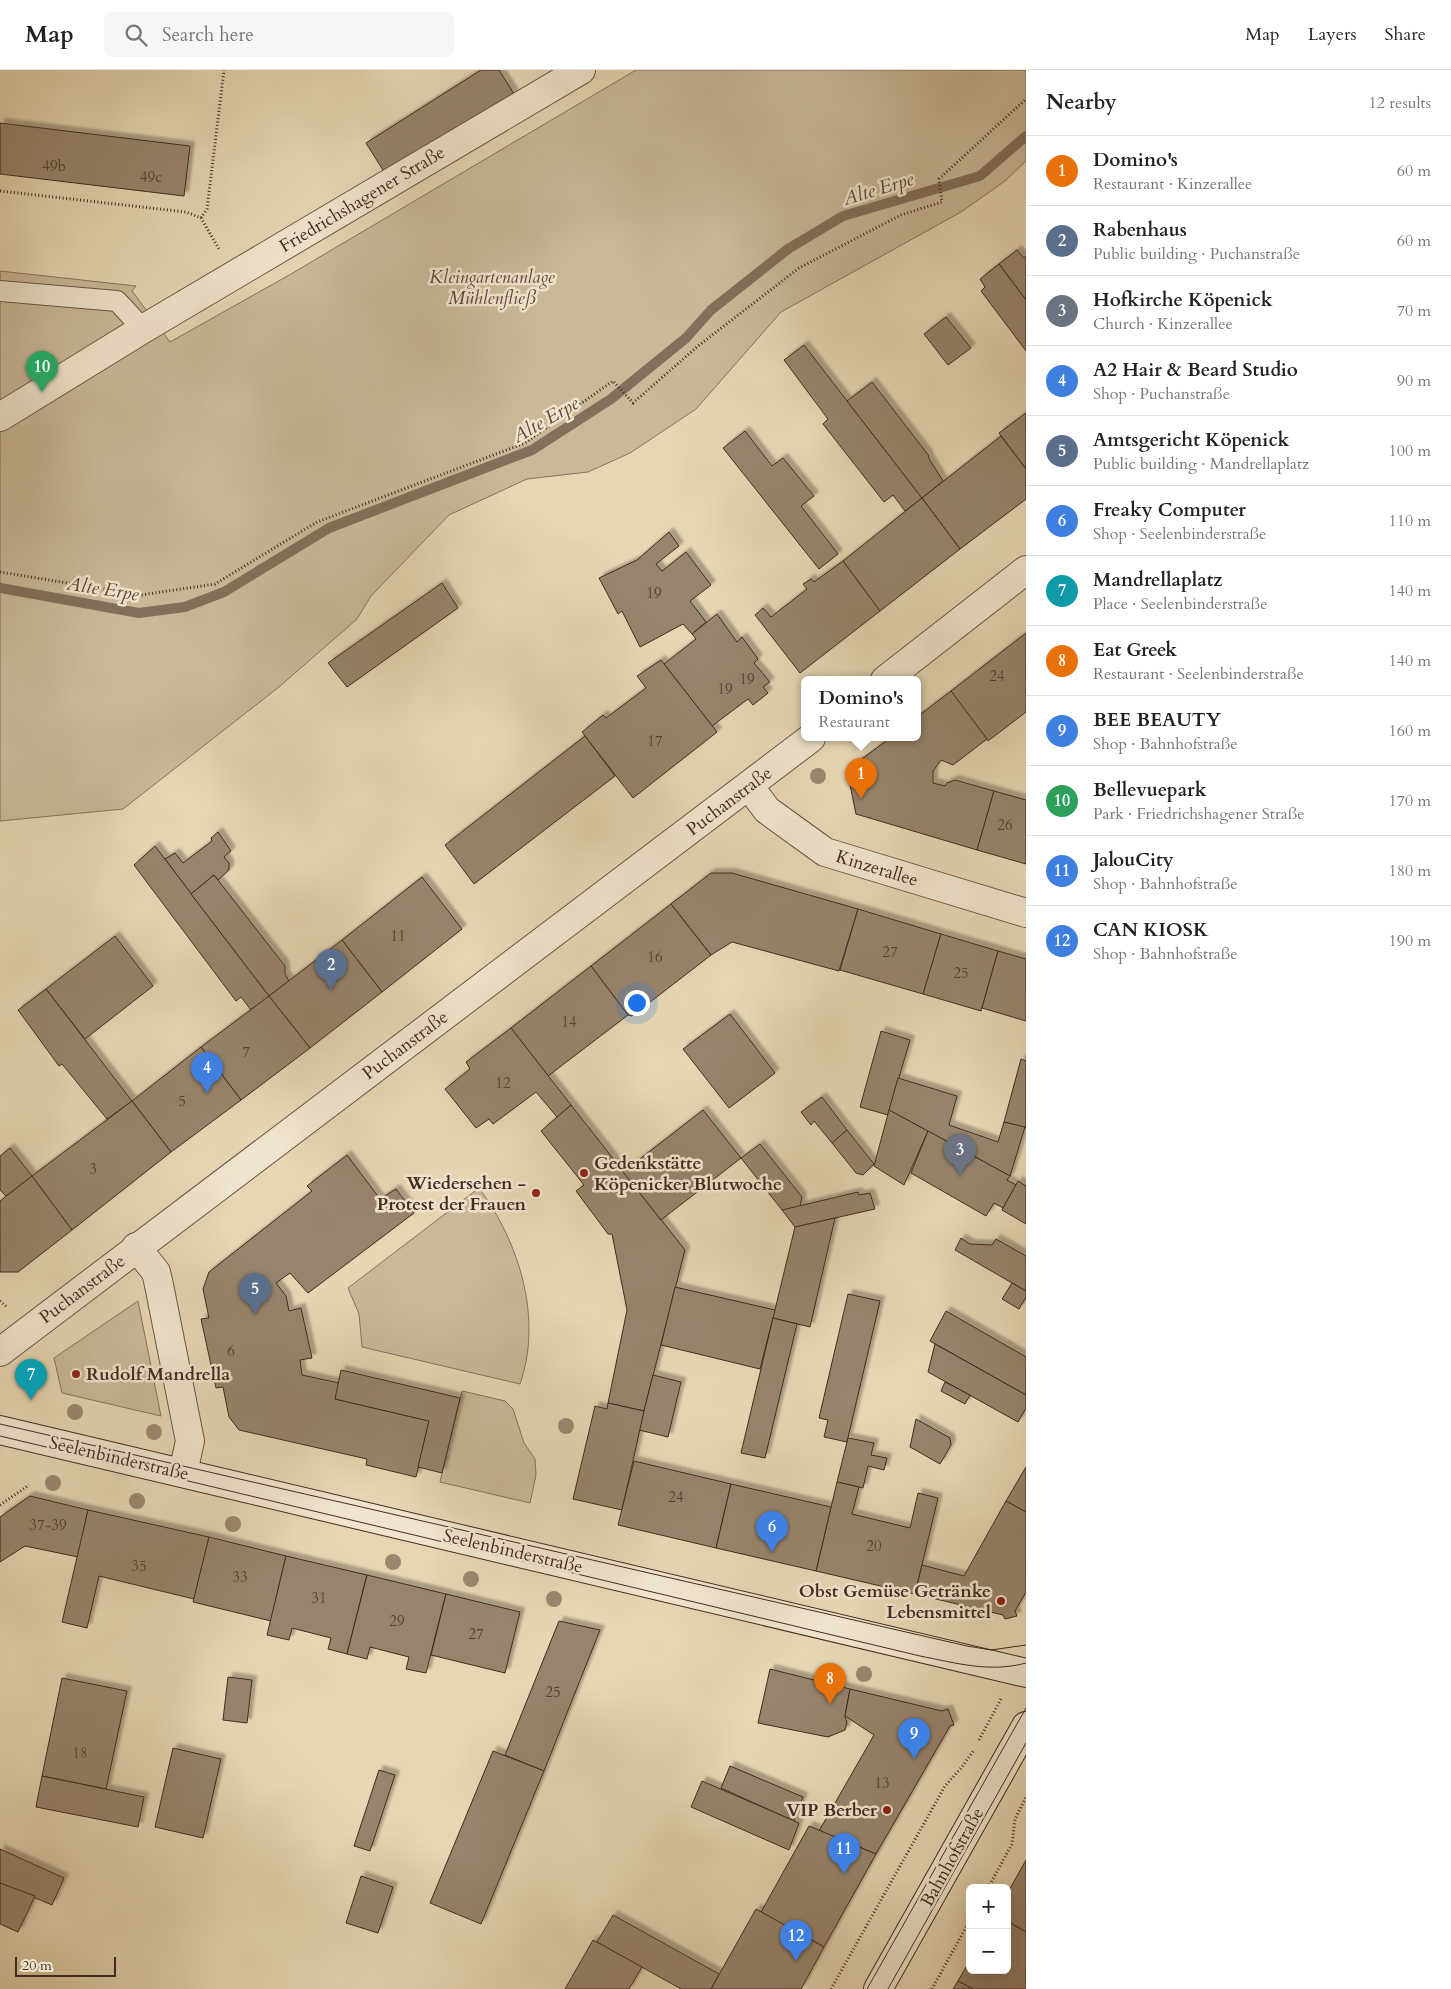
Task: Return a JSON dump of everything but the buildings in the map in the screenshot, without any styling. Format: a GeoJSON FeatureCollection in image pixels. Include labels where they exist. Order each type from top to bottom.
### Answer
{"type":"FeatureCollection","features":[{"type":"Feature","properties":{"kind":"street","name":"Friedrichshagener Straße"},"geometry":{"type":"LineString","coordinates":[[0,417],[143,329],[581,70]]}},
{"type":"Feature","properties":{"kind":"street"},"geometry":{"type":"LineString","coordinates":[[890,676],[1026,570]]}},
{"type":"Feature","properties":{"kind":"street","name":"Puchanstraße"},"geometry":{"type":"LineString","coordinates":[[0,1352],[807,741]]}},
{"type":"Feature","properties":{"kind":"street","name":"Kinzerallee"},"geometry":{"type":"LineString","coordinates":[[749,786],[767,810],[825,852],[1026,913]]}},
{"type":"Feature","properties":{"kind":"street"},"geometry":{"type":"LineString","coordinates":[[136,1248],[156,1274],[190,1441],[183,1473]]}},
{"type":"Feature","properties":{"kind":"street","name":"Seelenbinderstraße"},"geometry":{"type":"LineString","coordinates":[[0,1430],[1021,1672]]}},
{"type":"Feature","properties":{"kind":"street","name":"Bahnhofstraße"},"geometry":{"type":"LineString","coordinates":[[878,1989],[1026,1726]]}},
{"type":"Feature","properties":{"kind":"lane"},"geometry":{"type":"LineString","coordinates":[[0,291],[118,301],[143,329]]}},
{"type":"Feature","properties":{"kind":"path"},"geometry":{"type":"LineString","coordinates":[[201,218],[207,209],[224,70]]}},
{"type":"Feature","properties":{"kind":"path"},"geometry":{"type":"LineString","coordinates":[[0,572],[141,595],[215,584],[317,522],[525,443],[613,381],[633,403],[698,346],[799,268],[900,215],[942,202],[939,179],[1026,100]]}},
{"type":"Feature","properties":{"kind":"path"},"geometry":{"type":"LineString","coordinates":[[0,191],[186,212],[201,218],[234,275]]}},
{"type":"Feature","properties":{"kind":"path"},"geometry":{"type":"LineString","coordinates":[[0,1301],[8,1308]]}},
{"type":"Feature","properties":{"kind":"path"},"geometry":{"type":"LineString","coordinates":[[0,1505],[30,1485]]}},
{"type":"Feature","properties":{"kind":"path"},"geometry":{"type":"LineString","coordinates":[[831,1989],[945,1786],[962,1767],[1021,1672]]}},
{"type":"Feature","properties":{"kind":"path"},"geometry":{"type":"LineString","coordinates":[[990,1884],[1012,1844],[1015,1819],[1026,1798]]}},
{"type":"Feature","properties":{"kind":"path"},"geometry":{"type":"LineString","coordinates":[[932,1989],[966,1927]]}},
{"type":"Feature","properties":{"kind":"green space","name":"Kleingartenanlage Mühlenfließ"},"geometry":{"type":"Polygon","coordinates":[[[636,70],[1026,70],[1026,161],[1005,181],[961,212],[781,312],[696,409],[630,453],[588,472],[527,479],[449,515],[371,596],[357,619],[279,687],[123,809],[0,821],[0,271],[136,286],[132,291],[170,342],[291,274],[636,70]]]}},
{"type":"Feature","properties":{"kind":"green space"},"geometry":{"type":"Polygon","coordinates":[[[479,1188],[506,1232],[516,1256],[523,1282],[528,1307],[529,1333],[526,1359],[520,1384],[362,1347],[359,1314],[348,1288],[479,1188]]]}},
{"type":"Feature","properties":{"kind":"green space"},"geometry":{"type":"Polygon","coordinates":[[[138,1301],[161,1416],[62,1393],[54,1358],[138,1301]]]}},
{"type":"Feature","properties":{"kind":"green space"},"geometry":{"type":"Polygon","coordinates":[[[462,1391],[505,1401],[513,1409],[524,1443],[535,1459],[536,1475],[530,1503],[440,1482],[462,1391]]]}},
{"type":"Feature","properties":{"kind":"waterway","name":"Alte Erpe"},"geometry":{"type":"LineString","coordinates":[[0,588],[139,613],[185,607],[224,592],[329,528],[532,450],[611,399],[686,338],[711,310],[788,249],[843,216],[980,176],[1026,136]]}},
{"type":"Feature","properties":{"kind":"tram line"},"geometry":{"type":"LineString","coordinates":[[0,1424],[967,1646],[991,1650],[1026,1645]]}},
{"type":"Feature","properties":{"kind":"tram line"},"geometry":{"type":"LineString","coordinates":[[0,1436],[920,1656],[986,1667],[1013,1666],[1026,1663]]}},
{"type":"Feature","properties":{"kind":"tram line"},"geometry":{"type":"LineString","coordinates":[[867,1989],[1026,1708]]}},
{"type":"Feature","properties":{"kind":"tram line"},"geometry":{"type":"LineString","coordinates":[[888,1989],[1026,1743]]}},
{"type":"Feature","properties":{"kind":"place","name":"Bellevuepark"},"geometry":{"type":"Point","coordinates":[42,392]}},
{"type":"Feature","properties":{"kind":"place","name":"Domino's"},"geometry":{"type":"Point","coordinates":[861,799]}},
{"type":"Feature","properties":{"kind":"place","name":"Rabenhaus"},"geometry":{"type":"Point","coordinates":[331,990]}},
{"type":"Feature","properties":{"kind":"place","name":"A2 Hair & Beard Studio"},"geometry":{"type":"Point","coordinates":[207,1093]}},
{"type":"Feature","properties":{"kind":"place","name":"Gedenkstätte Köpenicker Blutwoche"},"geometry":{"type":"Point","coordinates":[584,1173]}},
{"type":"Feature","properties":{"kind":"place","name":"Hofkirche Köpenick"},"geometry":{"type":"Point","coordinates":[960,1175]}},
{"type":"Feature","properties":{"kind":"place","name":"Wiedersehen - Protest der Frauen"},"geometry":{"type":"Point","coordinates":[536,1193]}},
{"type":"Feature","properties":{"kind":"place","name":"Amtsgericht Köpenick"},"geometry":{"type":"Point","coordinates":[255,1314]}},
{"type":"Feature","properties":{"kind":"place","name":"Rudolf Mandrella"},"geometry":{"type":"Point","coordinates":[76,1374]}},
{"type":"Feature","properties":{"kind":"place","name":"Mandrellaplatz"},"geometry":{"type":"Point","coordinates":[31,1400]}},
{"type":"Feature","properties":{"kind":"place","name":"Freaky Computer"},"geometry":{"type":"Point","coordinates":[772,1552]}},
{"type":"Feature","properties":{"kind":"place","name":"Obst Gemüse Getränke Lebensmittel"},"geometry":{"type":"Point","coordinates":[1001,1601]}},
{"type":"Feature","properties":{"kind":"place","name":"Eat Greek"},"geometry":{"type":"Point","coordinates":[830,1704]}},
{"type":"Feature","properties":{"kind":"place","name":"BEE BEAUTY"},"geometry":{"type":"Point","coordinates":[914,1759]}},
{"type":"Feature","properties":{"kind":"place","name":"VIP Berber"},"geometry":{"type":"Point","coordinates":[887,1810]}},
{"type":"Feature","properties":{"kind":"place","name":"JalouCity"},"geometry":{"type":"Point","coordinates":[844,1874]}},
{"type":"Feature","properties":{"kind":"place","name":"CAN KIOSK"},"geometry":{"type":"Point","coordinates":[796,1961]}}]}
